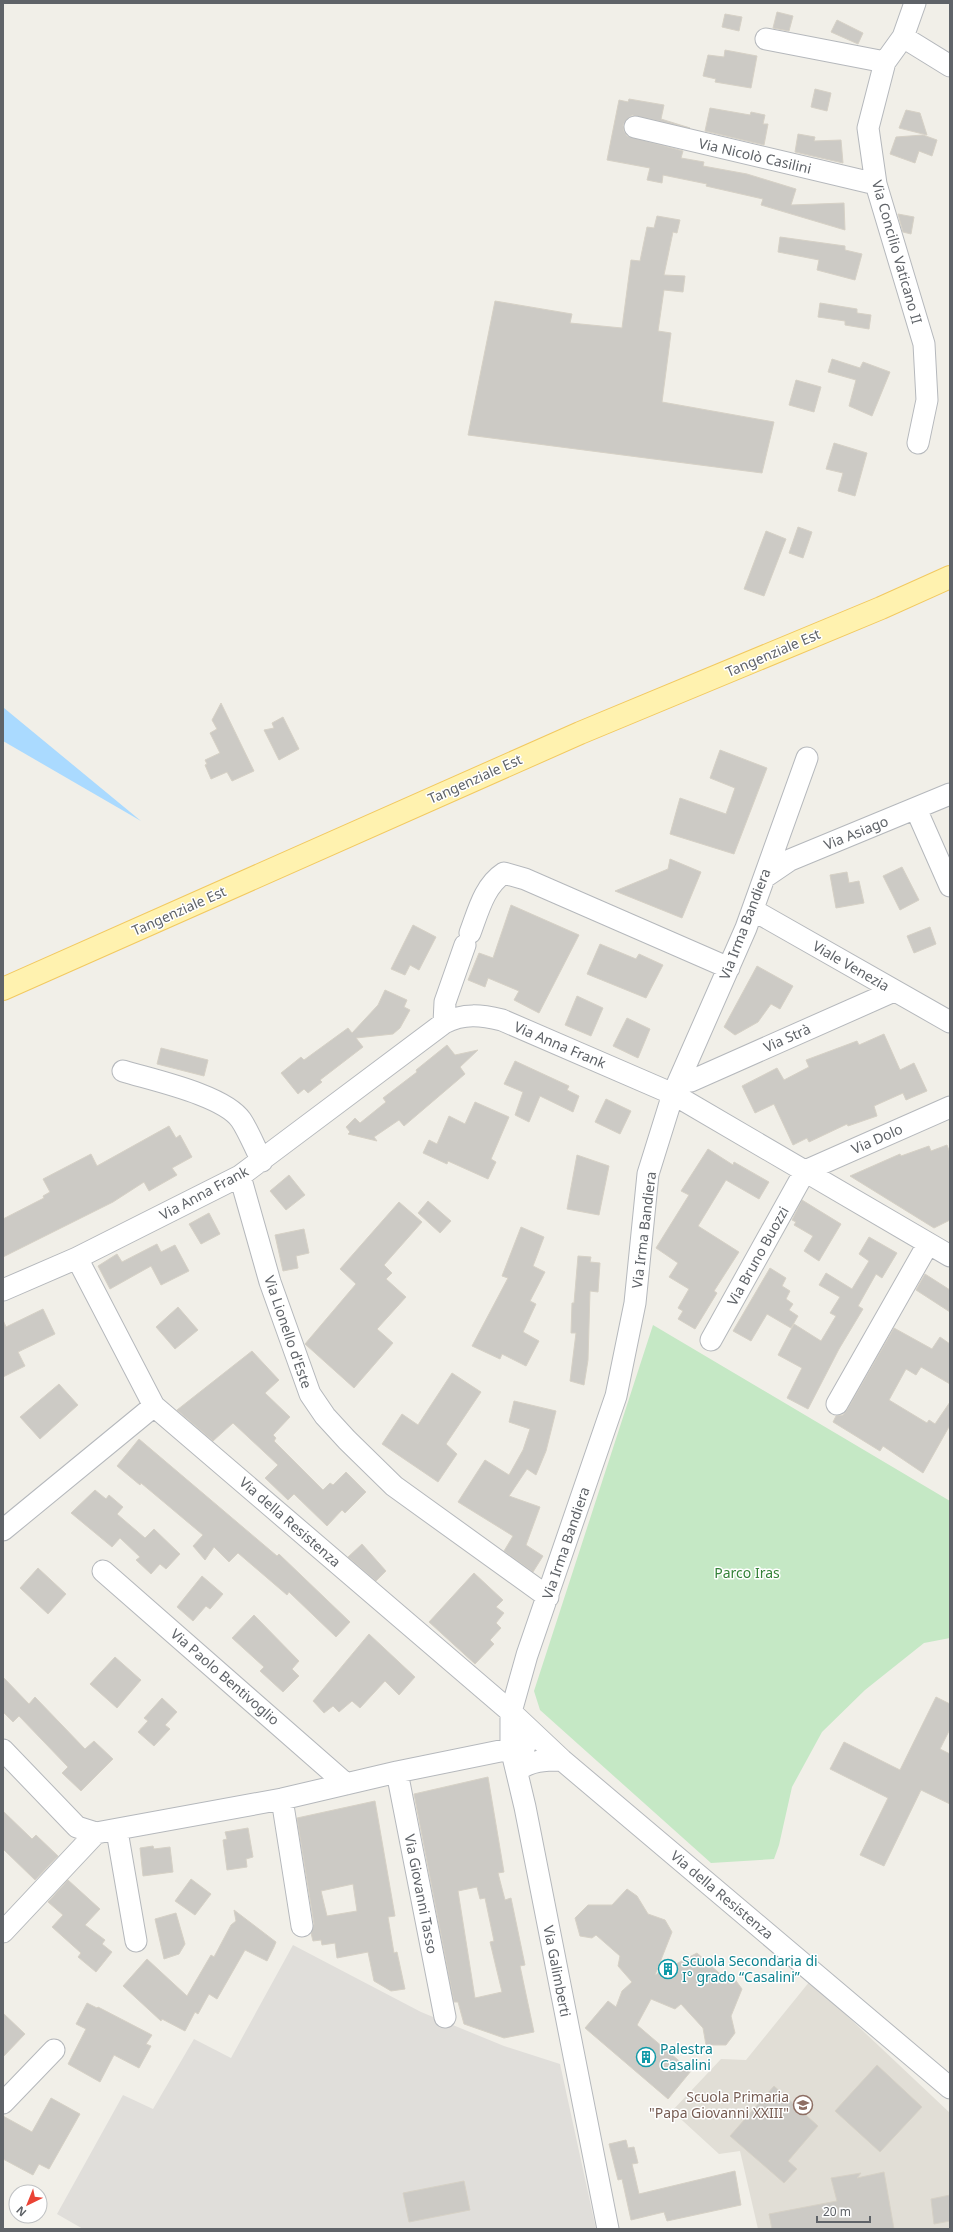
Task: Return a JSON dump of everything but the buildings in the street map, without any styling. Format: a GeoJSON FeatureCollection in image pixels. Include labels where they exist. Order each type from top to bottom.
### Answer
{"type":"FeatureCollection","features":[{"type":"Feature","properties":{"kind":"main road","name":"Tangenziale Est"},"geometry":{"type":"LineString","coordinates":[[3,989],[580,733],[881,608],[950,577]]}},
{"type":"Feature","properties":{"kind":"street","name":"Via Concilio Vaticano II"},"geometry":{"type":"LineString","coordinates":[[915,3],[903,37],[884,62],[868,128],[876,184],[924,344],[927,400],[918,443]]}},
{"type":"Feature","properties":{"kind":"street"},"geometry":{"type":"LineString","coordinates":[[903,37],[950,66]]}},
{"type":"Feature","properties":{"kind":"street"},"geometry":{"type":"LineString","coordinates":[[766,38],[884,62]]}},
{"type":"Feature","properties":{"kind":"street","name":"Via Nicolò Casilini"},"geometry":{"type":"LineString","coordinates":[[635,127],[876,184]]}},
{"type":"Feature","properties":{"kind":"street","name":"Via Irma Bandiera"},"geometry":{"type":"LineString","coordinates":[[512,1712],[527,1655],[616,1396],[636,1303],[648,1174],[676,1087],[729,968],[765,877],[807,758]]}},
{"type":"Feature","properties":{"kind":"street","name":"Via Asiago"},"geometry":{"type":"LineString","coordinates":[[765,877],[790,860],[950,794]]}},
{"type":"Feature","properties":{"kind":"street"},"geometry":{"type":"LineString","coordinates":[[916,809],[950,886]]}},
{"type":"Feature","properties":{"kind":"street"},"geometry":{"type":"LineString","coordinates":[[444,1023],[445,1002],[483,898],[497,878],[504,873],[532,882],[729,968]]}},
{"type":"Feature","properties":{"kind":"street","name":"Viale Venezia"},"geometry":{"type":"LineString","coordinates":[[752,910],[950,1022]]}},
{"type":"Feature","properties":{"kind":"street","name":"Via Strà"},"geometry":{"type":"LineString","coordinates":[[676,1087],[894,991]]}},
{"type":"Feature","properties":{"kind":"street","name":"Via Anna Frank"},"geometry":{"type":"LineString","coordinates":[[3,1290],[77,1258],[240,1176],[444,1023],[456,1017],[483,1015],[502,1020],[676,1087]]}},
{"type":"Feature","properties":{"kind":"street"},"geometry":{"type":"LineString","coordinates":[[123,1071],[205,1096],[223,1105],[240,1119],[262,1161]]}},
{"type":"Feature","properties":{"kind":"street"},"geometry":{"type":"LineString","coordinates":[[676,1087],[804,1171],[942,1249],[837,1404]]}},
{"type":"Feature","properties":{"kind":"street","name":"Via Dolo"},"geometry":{"type":"LineString","coordinates":[[804,1171],[950,1107]]}},
{"type":"Feature","properties":{"kind":"street","name":"Via Bruno Buozzi"},"geometry":{"type":"LineString","coordinates":[[710,1340],[804,1171]]}},
{"type":"Feature","properties":{"kind":"street","name":"Via Lionello d'Este"},"geometry":{"type":"LineString","coordinates":[[240,1176],[270,1282],[307,1387],[325,1416],[394,1486],[548,1597]]}},
{"type":"Feature","properties":{"kind":"street","name":"Via della Resistenza"},"geometry":{"type":"LineString","coordinates":[[77,1258],[154,1406],[512,1712],[556,1754],[950,2088]]}},
{"type":"Feature","properties":{"kind":"street"},"geometry":{"type":"LineString","coordinates":[[3,1530],[154,1406]]}},
{"type":"Feature","properties":{"kind":"street","name":"Via Paolo Bentivoglio"},"geometry":{"type":"LineString","coordinates":[[103,1571],[346,1784]]}},
{"type":"Feature","properties":{"kind":"street","name":"Via Galimberti"},"geometry":{"type":"LineString","coordinates":[[512,1712],[511,1748],[517,1771],[608,2229]]}},
{"type":"Feature","properties":{"kind":"street","name":"Via della Resistenza"},"geometry":{"type":"LineString","coordinates":[[511,1748],[528,1745],[556,1754]]}},
{"type":"Feature","properties":{"kind":"street"},"geometry":{"type":"LineString","coordinates":[[3,1750],[77,1827],[96,1833],[117,1831],[282,1799],[511,1748]]}},
{"type":"Feature","properties":{"kind":"street"},"geometry":{"type":"LineString","coordinates":[[517,1771],[523,1766],[556,1754]]}},
{"type":"Feature","properties":{"kind":"street","name":"Via Giovanni Tasso"},"geometry":{"type":"LineString","coordinates":[[398,1772],[445,2017]]}},
{"type":"Feature","properties":{"kind":"street"},"geometry":{"type":"LineString","coordinates":[[282,1799],[302,1926]]}},
{"type":"Feature","properties":{"kind":"street"},"geometry":{"type":"LineString","coordinates":[[117,1831],[136,1941]]}},
{"type":"Feature","properties":{"kind":"street"},"geometry":{"type":"LineString","coordinates":[[3,1932],[96,1833]]}},
{"type":"Feature","properties":{"kind":"street"},"geometry":{"type":"LineString","coordinates":[[3,2103],[54,2050]]}},
{"type":"Feature","properties":{"kind":"shaded area"},"geometry":{"type":"Polygon","coordinates":[[[293,1945],[421,2012],[504,2046],[560,2064],[596,2229],[83,2229],[57,2214],[123,2095],[153,2109],[194,2039],[231,2058],[293,1945]]]}},
{"type":"Feature","properties":{"kind":"shaded area","name":"Scuola Primaria \"Papa Giovanni XXIII\""},"geometry":{"type":"Polygon","coordinates":[[[810,1981],[950,2113],[950,2229],[758,2229],[740,2151],[719,2154],[672,2111],[721,2059],[746,2060],[810,1981]]]}},
{"type":"Feature","properties":{"kind":"green space","name":"Parco Iras"},"geometry":{"type":"Polygon","coordinates":[[[653,1325],[950,1501],[950,1638],[924,1643],[865,1690],[822,1732],[792,1787],[779,1845],[774,1859],[711,1863],[540,1710],[534,1691],[653,1325]]]}},
{"type":"Feature","properties":{"kind":"water"},"geometry":{"type":"Polygon","coordinates":[[[3,705],[4,708],[141,821],[3,741],[3,705]]]}},
{"type":"Feature","properties":{"kind":"place","name":"Scuola Secondaria di I° grado “Casalini”"},"geometry":{"type":"Point","coordinates":[668,1969]}},
{"type":"Feature","properties":{"kind":"place","name":"Palestra Casalini"},"geometry":{"type":"Point","coordinates":[646,2057]}},
{"type":"Feature","properties":{"kind":"place","name":"Scuola Primaria \"Papa Giovanni XXIII\""},"geometry":{"type":"Point","coordinates":[803,2105]}}]}
